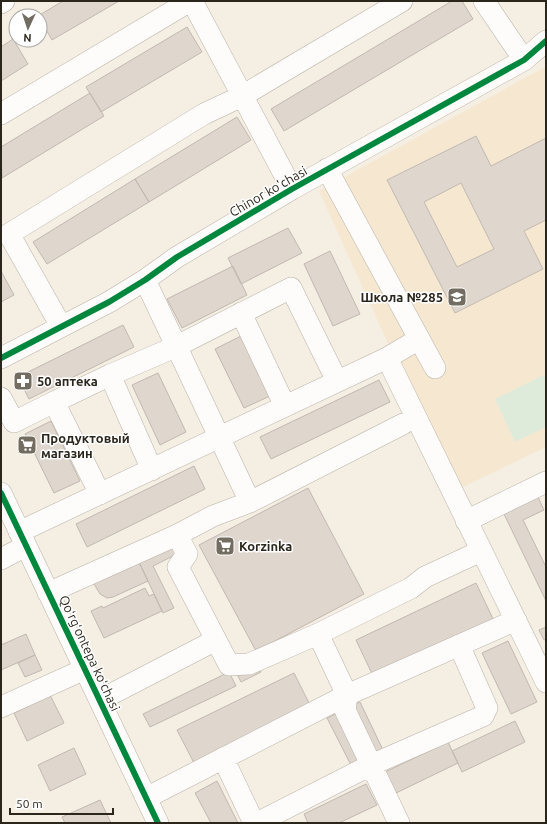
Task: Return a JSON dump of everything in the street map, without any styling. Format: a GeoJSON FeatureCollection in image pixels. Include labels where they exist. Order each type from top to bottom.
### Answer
{"type":"FeatureCollection","features":[{"type":"Feature","properties":{"kind":"street"},"geometry":{"type":"LineString","coordinates":[[1,114],[191,1],[292,189]]}},
{"type":"Feature","properties":{"kind":"street"},"geometry":{"type":"LineString","coordinates":[[61,326],[5,228],[204,114],[242,96],[402,1]]}},
{"type":"Feature","properties":{"kind":"street"},"geometry":{"type":"LineString","coordinates":[[484,1],[524,60]]}},
{"type":"Feature","properties":{"kind":"street","name":"Chinor ko'chasi"},"geometry":{"type":"LineString","coordinates":[[1,358],[109,302],[145,280],[177,257],[292,189],[524,60],[546,41]]}},
{"type":"Feature","properties":{"kind":"street"},"geometry":{"type":"LineString","coordinates":[[327,169],[434,368]]}},
{"type":"Feature","properties":{"kind":"street"},"geometry":{"type":"LineString","coordinates":[[145,280],[175,347],[250,502]]}},
{"type":"Feature","properties":{"kind":"street"},"geometry":{"type":"LineString","coordinates":[[1,398],[14,422],[110,375],[175,347],[291,288],[337,381]]}},
{"type":"Feature","properties":{"kind":"street"},"geometry":{"type":"LineString","coordinates":[[241,313],[285,406]]}},
{"type":"Feature","properties":{"kind":"street"},"geometry":{"type":"LineString","coordinates":[[1,559],[23,539],[100,494],[387,358],[419,339]]}},
{"type":"Feature","properties":{"kind":"street"},"geometry":{"type":"LineString","coordinates":[[387,358],[546,682]]}},
{"type":"Feature","properties":{"kind":"street"},"geometry":{"type":"LineString","coordinates":[[110,375],[152,470]]}},
{"type":"Feature","properties":{"kind":"street"},"geometry":{"type":"LineString","coordinates":[[54,402],[100,494]]}},
{"type":"Feature","properties":{"kind":"street"},"geometry":{"type":"LineString","coordinates":[[48,592],[177,535],[213,516],[250,502],[403,424]]}},
{"type":"Feature","properties":{"kind":"street"},"geometry":{"type":"LineString","coordinates":[[466,521],[546,482]]}},
{"type":"Feature","properties":{"kind":"street","name":"Qoʻrgʻontepa koʻchasi"},"geometry":{"type":"LineString","coordinates":[[1,493],[158,823]]}},
{"type":"Feature","properties":{"kind":"street"},"geometry":{"type":"LineString","coordinates":[[177,535],[187,554],[178,567],[228,666],[249,664],[318,634],[410,588],[425,577],[481,551]]}},
{"type":"Feature","properties":{"kind":"street"},"geometry":{"type":"LineString","coordinates":[[146,798],[347,694],[516,620]]}},
{"type":"Feature","properties":{"kind":"street"},"geometry":{"type":"LineString","coordinates":[[318,634],[347,694],[345,710],[399,823]]}},
{"type":"Feature","properties":{"kind":"street"},"geometry":{"type":"LineString","coordinates":[[100,700],[216,640]]}},
{"type":"Feature","properties":{"kind":"street"},"geometry":{"type":"LineString","coordinates":[[224,758],[255,823],[371,765],[483,716],[487,708],[458,645]]}},
{"type":"Feature","properties":{"kind":"street"},"geometry":{"type":"LineString","coordinates":[[1,707],[85,669]]}},
{"type":"Feature","properties":{"kind":"shaded area","name":"Школа №285"},"geometry":{"type":"Polygon","coordinates":[[[545,67],[546,447],[461,488],[415,403],[319,191],[545,67]]]}},
{"type":"Feature","properties":{"kind":"green space"},"geometry":{"type":"Polygon","coordinates":[[[546,374],[546,427],[515,442],[495,399],[546,374]]]}},
{"type":"Feature","properties":{"kind":"building"},"geometry":{"type":"Polygon","coordinates":[[[63,1],[119,1],[52,40],[48,33],[48,10],[63,1]]]}},
{"type":"Feature","properties":{"kind":"building"},"geometry":{"type":"Polygon","coordinates":[[[452,1],[462,1],[473,19],[284,131],[271,109],[452,1]]]}},
{"type":"Feature","properties":{"kind":"building"},"geometry":{"type":"Polygon","coordinates":[[[187,27],[202,52],[101,112],[86,87],[187,27]]]}},
{"type":"Feature","properties":{"kind":"building"},"geometry":{"type":"Polygon","coordinates":[[[8,42],[8,48],[18,48],[28,64],[1,81],[1,47],[8,42]]]}},
{"type":"Feature","properties":{"kind":"building"},"geometry":{"type":"Polygon","coordinates":[[[90,93],[104,116],[2,178],[1,147],[90,93]]]}},
{"type":"Feature","properties":{"kind":"building"},"geometry":{"type":"Polygon","coordinates":[[[237,117],[251,140],[149,202],[135,179],[237,117]]]}},
{"type":"Feature","properties":{"kind":"building"},"geometry":{"type":"Polygon","coordinates":[[[476,136],[491,166],[546,138],[546,220],[524,231],[543,269],[455,313],[387,180],[476,136]],[[461,183],[424,202],[457,267],[494,249],[461,183]]]}},
{"type":"Feature","properties":{"kind":"building"},"geometry":{"type":"Polygon","coordinates":[[[135,179],[149,202],[47,264],[33,242],[135,179]]]}},
{"type":"Feature","properties":{"kind":"building"},"geometry":{"type":"Polygon","coordinates":[[[288,228],[302,253],[241,284],[228,258],[288,228]]]}},
{"type":"Feature","properties":{"kind":"building"},"geometry":{"type":"Polygon","coordinates":[[[330,251],[360,314],[333,326],[304,264],[330,251]]]}},
{"type":"Feature","properties":{"kind":"building"},"geometry":{"type":"Polygon","coordinates":[[[233,266],[247,295],[182,328],[167,299],[233,266]]]}},
{"type":"Feature","properties":{"kind":"building"},"geometry":{"type":"Polygon","coordinates":[[[1,271],[14,295],[1,302],[1,271]]]}},
{"type":"Feature","properties":{"kind":"building"},"geometry":{"type":"Polygon","coordinates":[[[123,325],[134,347],[29,399],[18,377],[123,325]]]}},
{"type":"Feature","properties":{"kind":"building"},"geometry":{"type":"Polygon","coordinates":[[[241,336],[270,396],[244,408],[215,349],[241,336]]]}},
{"type":"Feature","properties":{"kind":"building"},"geometry":{"type":"Polygon","coordinates":[[[158,373],[186,432],[160,445],[132,385],[158,373]]]}},
{"type":"Feature","properties":{"kind":"building"},"geometry":{"type":"Polygon","coordinates":[[[379,380],[390,402],[271,459],[260,437],[379,380]]]}},
{"type":"Feature","properties":{"kind":"building"},"geometry":{"type":"Polygon","coordinates":[[[51,421],[80,481],[54,493],[25,434],[51,421]]]}},
{"type":"Feature","properties":{"kind":"building"},"geometry":{"type":"Polygon","coordinates":[[[194,466],[205,489],[87,547],[76,524],[194,466]]]}},
{"type":"Feature","properties":{"kind":"building"},"geometry":{"type":"Polygon","coordinates":[[[308,488],[364,594],[256,651],[199,545],[308,488]]]}},
{"type":"Feature","properties":{"kind":"building"},"geometry":{"type":"Polygon","coordinates":[[[538,497],[544,510],[523,520],[546,567],[546,601],[504,514],[538,497]]]}},
{"type":"Feature","properties":{"kind":"building"},"geometry":{"type":"Polygon","coordinates":[[[172,544],[177,554],[153,566],[174,608],[163,613],[138,560],[172,544]]]}},
{"type":"Feature","properties":{"kind":"building"},"geometry":{"type":"Polygon","coordinates":[[[138,560],[148,581],[113,597],[107,598],[100,594],[93,582],[138,560]]]}},
{"type":"Feature","properties":{"kind":"building"},"geometry":{"type":"Polygon","coordinates":[[[476,583],[494,621],[374,678],[356,640],[476,583]]]}},
{"type":"Feature","properties":{"kind":"building"},"geometry":{"type":"Polygon","coordinates":[[[145,588],[149,596],[154,594],[162,611],[104,638],[91,611],[102,606],[103,608],[145,588]]]}},
{"type":"Feature","properties":{"kind":"building"},"geometry":{"type":"Polygon","coordinates":[[[546,627],[546,639],[544,640],[539,630],[546,627]]]}},
{"type":"Feature","properties":{"kind":"building"},"geometry":{"type":"Polygon","coordinates":[[[26,634],[35,655],[1,670],[1,645],[26,634]]]}},
{"type":"Feature","properties":{"kind":"building"},"geometry":{"type":"Polygon","coordinates":[[[508,641],[537,702],[511,714],[482,653],[508,641]]]}},
{"type":"Feature","properties":{"kind":"building"},"geometry":{"type":"Polygon","coordinates":[[[35,655],[42,670],[25,677],[18,663],[35,655]]]}},
{"type":"Feature","properties":{"kind":"building"},"geometry":{"type":"Polygon","coordinates":[[[257,662],[261,672],[241,682],[236,672],[257,662]]]}},
{"type":"Feature","properties":{"kind":"building"},"geometry":{"type":"Polygon","coordinates":[[[229,672],[236,686],[150,727],[143,714],[229,672]]]}},
{"type":"Feature","properties":{"kind":"building"},"geometry":{"type":"Polygon","coordinates":[[[294,673],[310,705],[194,763],[177,730],[294,673]]]}},
{"type":"Feature","properties":{"kind":"building"},"geometry":{"type":"Polygon","coordinates":[[[50,695],[64,723],[27,741],[14,713],[50,695]]]}},
{"type":"Feature","properties":{"kind":"building"},"geometry":{"type":"Polygon","coordinates":[[[360,702],[383,750],[372,755],[349,707],[360,702]]]}},
{"type":"Feature","properties":{"kind":"building"},"geometry":{"type":"Polygon","coordinates":[[[338,713],[361,760],[351,765],[327,718],[338,713]]]}},
{"type":"Feature","properties":{"kind":"building"},"geometry":{"type":"Polygon","coordinates":[[[515,721],[525,742],[462,772],[452,751],[515,721]]]}},
{"type":"Feature","properties":{"kind":"building"},"geometry":{"type":"Polygon","coordinates":[[[448,742],[458,763],[396,793],[385,772],[448,742]]]}},
{"type":"Feature","properties":{"kind":"building"},"geometry":{"type":"Polygon","coordinates":[[[74,748],[86,774],[50,791],[38,765],[74,748]]]}},
{"type":"Feature","properties":{"kind":"building"},"geometry":{"type":"Polygon","coordinates":[[[217,781],[238,823],[211,823],[195,793],[217,781]]]}},
{"type":"Feature","properties":{"kind":"building"},"geometry":{"type":"Polygon","coordinates":[[[366,784],[377,805],[339,823],[308,823],[304,814],[366,784]]]}},
{"type":"Feature","properties":{"kind":"building"},"geometry":{"type":"Polygon","coordinates":[[[100,800],[111,823],[65,823],[62,817],[100,800]]]}},
{"type":"Feature","properties":{"kind":"cycle path"},"geometry":{"type":"LineString","coordinates":[[1,358],[109,302],[145,280],[177,257],[292,189],[524,60],[546,41]]}},
{"type":"Feature","properties":{"kind":"cycle path"},"geometry":{"type":"LineString","coordinates":[[1,493],[158,823]]}},
{"type":"Feature","properties":{"kind":"place","name":"Школа №285"},"geometry":{"type":"Point","coordinates":[457,297]}},
{"type":"Feature","properties":{"kind":"place","name":"50 аптека"},"geometry":{"type":"Point","coordinates":[23,381]}},
{"type":"Feature","properties":{"kind":"place","name":"Продуктовый магазин"},"geometry":{"type":"Point","coordinates":[27,445]}},
{"type":"Feature","properties":{"kind":"place","name":"Korzinka"},"geometry":{"type":"Point","coordinates":[225,546]}}]}
